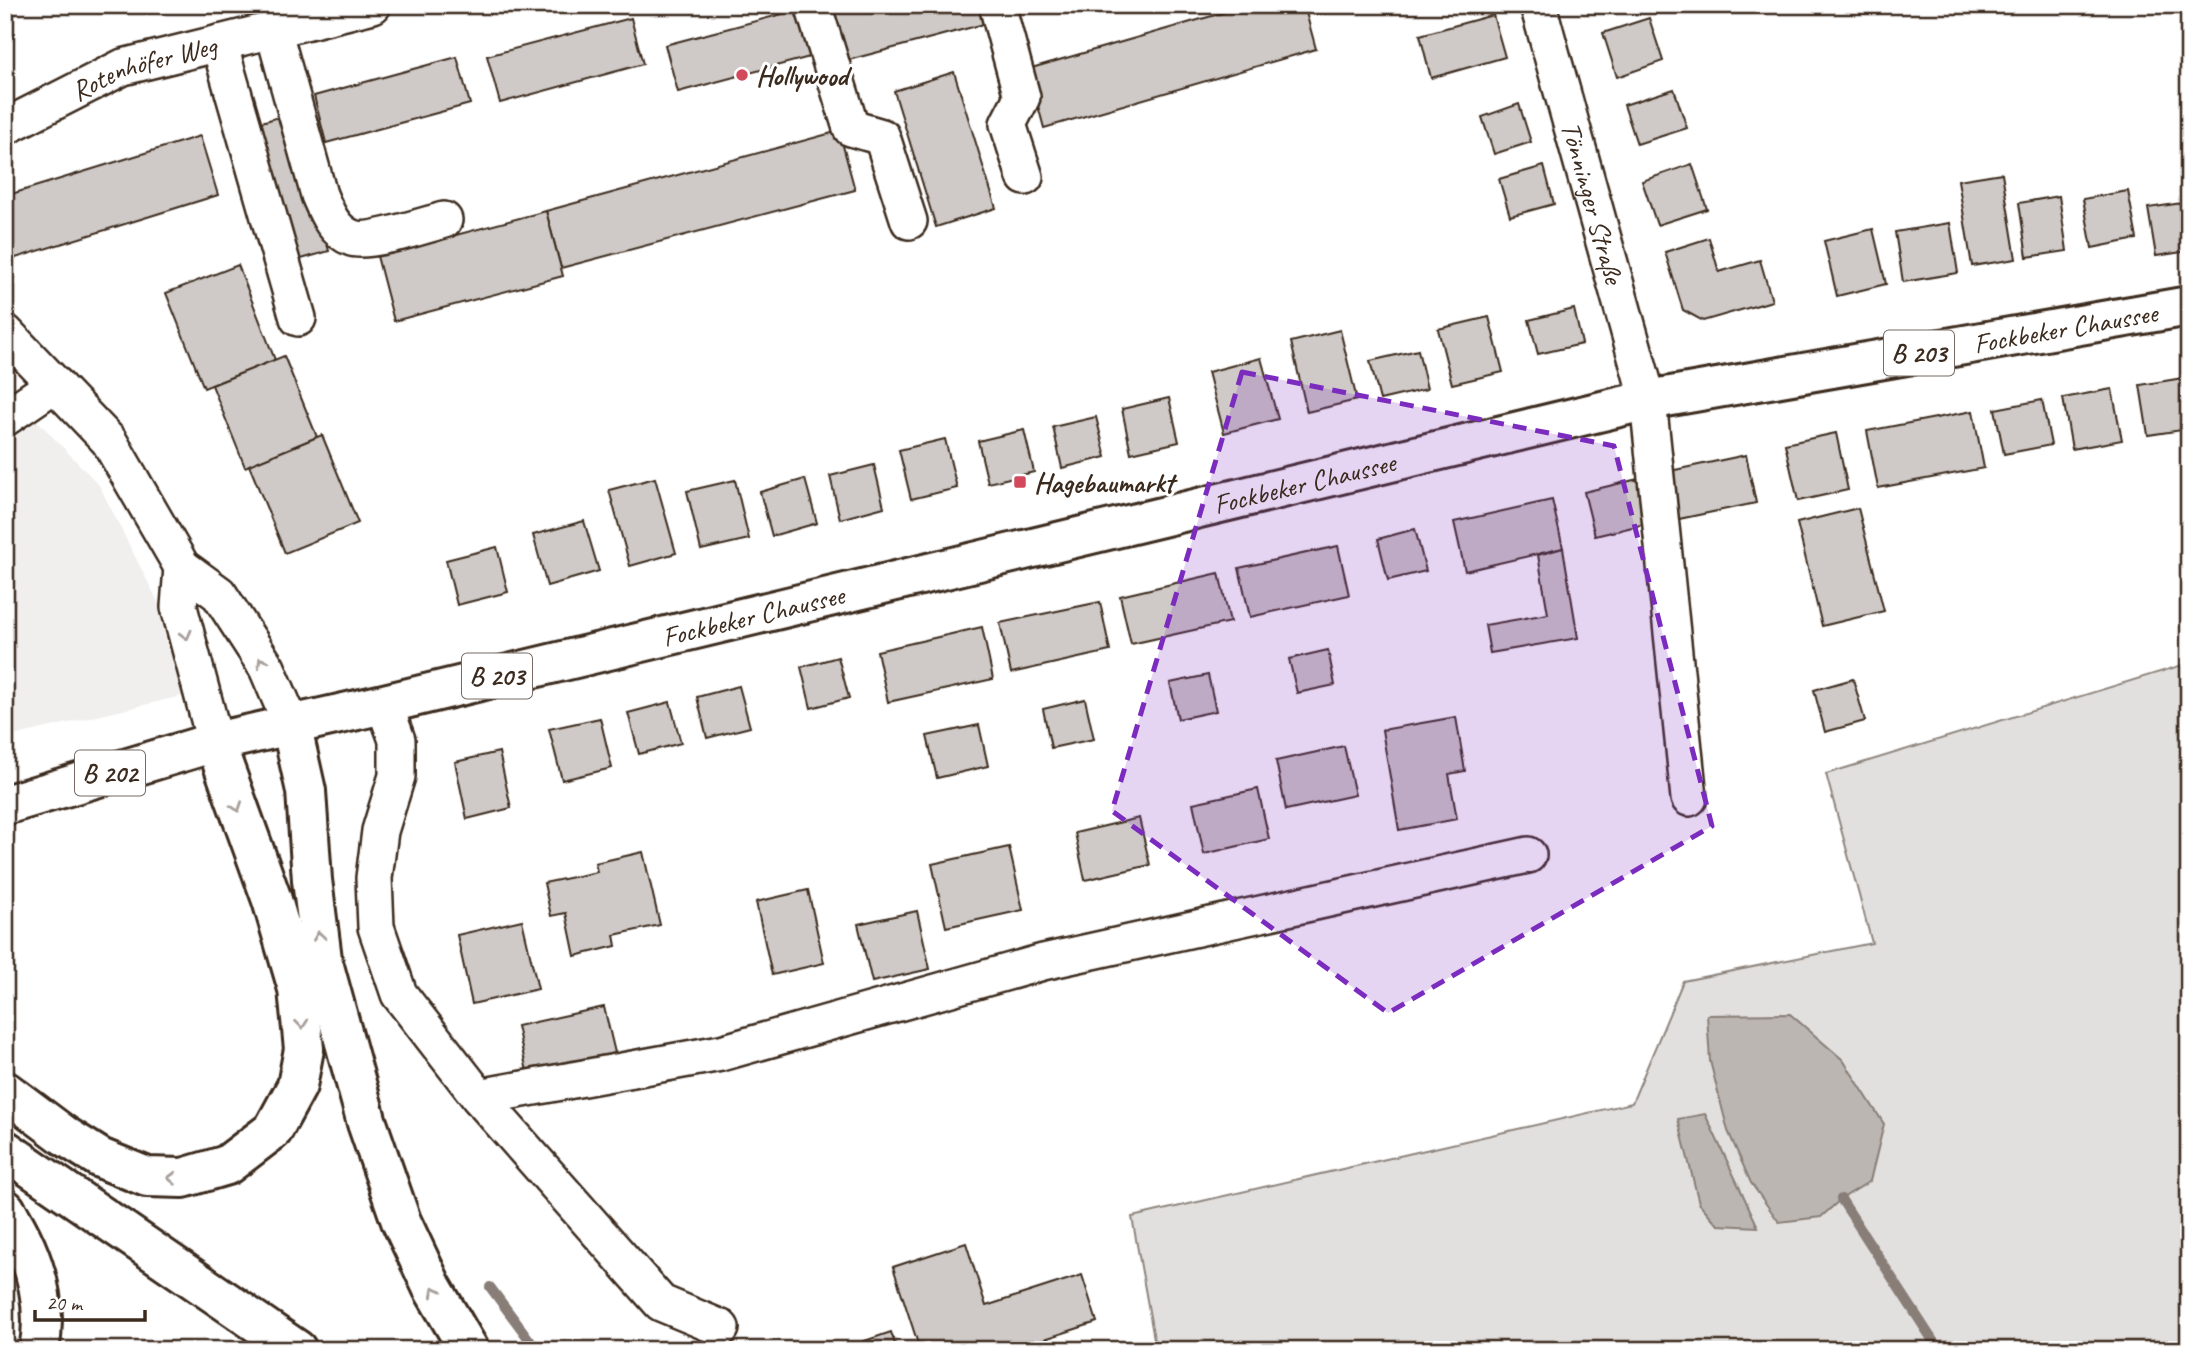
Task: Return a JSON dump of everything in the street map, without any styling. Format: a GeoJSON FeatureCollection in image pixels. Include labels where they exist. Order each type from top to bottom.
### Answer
{"type":"FeatureCollection","features":[{"type":"Feature","properties":{"kind":"main road","name":"Fockbeker Chaussee"},"geometry":{"type":"LineString","coordinates":[[5,805],[215,742],[384,704],[1648,400],[2189,306]]}},
{"type":"Feature","properties":{"kind":"main road"},"geometry":{"type":"LineString","coordinates":[[291,724],[306,791],[312,880],[322,959],[367,1123],[401,1221],[432,1287],[469,1350]]}},
{"type":"Feature","properties":{"kind":"main road"},"geometry":{"type":"LineString","coordinates":[[5,1091],[65,1136],[100,1158],[147,1177],[183,1178],[227,1165],[273,1130],[297,1086],[304,1049],[298,989],[272,900],[215,742]]}},
{"type":"Feature","properties":{"kind":"main road"},"geometry":{"type":"LineString","coordinates":[[5,1150],[297,1350]]}},
{"type":"Feature","properties":{"kind":"main road"},"geometry":{"type":"LineString","coordinates":[[5,1209],[25,1244],[40,1289],[43,1327],[38,1350]]}},
{"type":"Feature","properties":{"kind":"street","name":"Rotenhöfer Weg"},"geometry":{"type":"LineString","coordinates":[[5,127],[123,67],[373,5]]}},
{"type":"Feature","properties":{"kind":"street"},"geometry":{"type":"LineString","coordinates":[[813,5],[851,128],[882,137],[909,221]]}},
{"type":"Feature","properties":{"kind":"street"},"geometry":{"type":"LineString","coordinates":[[997,5],[1022,97],[1008,124],[1025,177]]}},
{"type":"Feature","properties":{"kind":"street","name":"Tönninger Straße"},"geometry":{"type":"LineString","coordinates":[[1538,5],[1648,400],[1689,798]]}},
{"type":"Feature","properties":{"kind":"street"},"geometry":{"type":"LineString","coordinates":[[273,29],[319,195],[329,218],[338,229],[352,239],[369,239],[444,220]]}},
{"type":"Feature","properties":{"kind":"street"},"geometry":{"type":"LineString","coordinates":[[219,43],[298,318]]}},
{"type":"Feature","properties":{"kind":"street"},"geometry":{"type":"LineString","coordinates":[[5,332],[109,441],[183,567],[219,594],[267,668],[291,724]]}},
{"type":"Feature","properties":{"kind":"street"},"geometry":{"type":"LineString","coordinates":[[5,418],[55,384]]}},
{"type":"Feature","properties":{"kind":"street"},"geometry":{"type":"LineString","coordinates":[[183,567],[179,607],[215,742]]}},
{"type":"Feature","properties":{"kind":"street"},"geometry":{"type":"LineString","coordinates":[[384,704],[397,740],[397,776],[380,831],[374,878],[376,927],[399,995],[479,1097],[661,1303],[721,1328]]}},
{"type":"Feature","properties":{"kind":"street"},"geometry":{"type":"LineString","coordinates":[[479,1097],[721,1053],[1043,962],[1528,855]]}},
{"type":"Feature","properties":{"kind":"highlighted area"},"geometry":{"type":"Polygon","coordinates":[[[1242,372],[1614,446],[1712,826],[1388,1013],[1112,811],[1242,372]]]}},
{"type":"Feature","properties":{"kind":"shaded area"},"geometry":{"type":"Polygon","coordinates":[[[5,387],[99,485],[203,691],[5,738],[5,387]]]}},
{"type":"Feature","properties":{"kind":"shaded area"},"geometry":{"type":"Polygon","coordinates":[[[2189,663],[2189,1350],[1156,1350],[1132,1217],[1632,1103],[1683,981],[1872,943],[1826,774],[2189,663]]]}},
{"type":"Feature","properties":{"kind":"shaded area"},"geometry":{"type":"Polygon","coordinates":[[[1790,1014],[1843,1060],[1884,1124],[1870,1181],[1841,1199],[1821,1217],[1779,1222],[1751,1183],[1728,1131],[1710,1061],[1707,1015],[1790,1014]]]}},
{"type":"Feature","properties":{"kind":"shaded area"},"geometry":{"type":"Polygon","coordinates":[[[1705,1114],[1758,1227],[1718,1225],[1699,1203],[1678,1119],[1705,1114]]]}},
{"type":"Feature","properties":{"kind":"building"},"geometry":{"type":"Polygon","coordinates":[[[863,5],[979,5],[984,24],[841,62],[828,15],[863,5]]]}},
{"type":"Feature","properties":{"kind":"building"},"geometry":{"type":"Polygon","coordinates":[[[1250,5],[1304,5],[1316,49],[1044,128],[1028,69],[1250,5]]]}},
{"type":"Feature","properties":{"kind":"building"},"geometry":{"type":"Polygon","coordinates":[[[809,7],[821,54],[678,92],[665,45],[809,7]]]}},
{"type":"Feature","properties":{"kind":"building"},"geometry":{"type":"Polygon","coordinates":[[[1493,15],[1505,57],[1431,78],[1420,35],[1493,15]]]}},
{"type":"Feature","properties":{"kind":"building"},"geometry":{"type":"Polygon","coordinates":[[[631,18],[643,64],[500,103],[487,56],[631,18]]]}},
{"type":"Feature","properties":{"kind":"building"},"geometry":{"type":"Polygon","coordinates":[[[1649,18],[1663,61],[1617,77],[1603,33],[1649,18]]]}},
{"type":"Feature","properties":{"kind":"building"},"geometry":{"type":"Polygon","coordinates":[[[457,57],[470,104],[326,143],[314,96],[457,57]]]}},
{"type":"Feature","properties":{"kind":"building"},"geometry":{"type":"Polygon","coordinates":[[[954,72],[996,208],[936,227],[894,91],[954,72]]]}},
{"type":"Feature","properties":{"kind":"building"},"geometry":{"type":"Polygon","coordinates":[[[1674,89],[1687,128],[1637,144],[1624,105],[1674,89]]]}},
{"type":"Feature","properties":{"kind":"building"},"geometry":{"type":"Polygon","coordinates":[[[1519,104],[1531,142],[1494,154],[1482,117],[1519,104]]]}},
{"type":"Feature","properties":{"kind":"building"},"geometry":{"type":"Polygon","coordinates":[[[290,114],[329,251],[298,260],[258,123],[290,114]]]}},
{"type":"Feature","properties":{"kind":"building"},"geometry":{"type":"Polygon","coordinates":[[[839,131],[855,190],[561,268],[546,211],[839,131]]]}},
{"type":"Feature","properties":{"kind":"building"},"geometry":{"type":"Polygon","coordinates":[[[200,136],[218,195],[6,261],[5,196],[200,136]]]}},
{"type":"Feature","properties":{"kind":"building"},"geometry":{"type":"Polygon","coordinates":[[[1692,164],[1707,209],[1657,225],[1642,181],[1692,164]]]}},
{"type":"Feature","properties":{"kind":"building"},"geometry":{"type":"Polygon","coordinates":[[[1544,166],[1554,204],[1510,216],[1499,179],[1544,166]]]}},
{"type":"Feature","properties":{"kind":"building"},"geometry":{"type":"Polygon","coordinates":[[[2002,173],[2016,259],[1972,266],[1958,180],[2002,173]]]}},
{"type":"Feature","properties":{"kind":"building"},"geometry":{"type":"Polygon","coordinates":[[[2128,191],[2137,239],[2092,248],[2083,199],[2128,191]]]}},
{"type":"Feature","properties":{"kind":"building"},"geometry":{"type":"Polygon","coordinates":[[[2059,196],[2067,251],[2027,257],[2019,203],[2059,196]]]}},
{"type":"Feature","properties":{"kind":"building"},"geometry":{"type":"Polygon","coordinates":[[[2189,202],[2189,251],[2156,256],[2148,208],[2189,202]]]}},
{"type":"Feature","properties":{"kind":"building"},"geometry":{"type":"Polygon","coordinates":[[[546,211],[563,276],[394,321],[377,256],[546,211]]]}},
{"type":"Feature","properties":{"kind":"building"},"geometry":{"type":"Polygon","coordinates":[[[1950,223],[1958,273],[1903,282],[1895,232],[1950,223]]]}},
{"type":"Feature","properties":{"kind":"building"},"geometry":{"type":"Polygon","coordinates":[[[1873,229],[1886,284],[1837,296],[1824,241],[1873,229]]]}},
{"type":"Feature","properties":{"kind":"building"},"geometry":{"type":"Polygon","coordinates":[[[1709,238],[1719,272],[1760,260],[1772,301],[1703,321],[1683,310],[1665,252],[1709,238]]]}},
{"type":"Feature","properties":{"kind":"building"},"geometry":{"type":"Polygon","coordinates":[[[238,265],[275,360],[204,388],[166,293],[238,265]]]}},
{"type":"Feature","properties":{"kind":"building"},"geometry":{"type":"Polygon","coordinates":[[[1574,309],[1582,344],[1538,354],[1529,320],[1574,309]]]}},
{"type":"Feature","properties":{"kind":"building"},"geometry":{"type":"Polygon","coordinates":[[[1489,317],[1503,372],[1452,384],[1438,329],[1489,317]]]}},
{"type":"Feature","properties":{"kind":"building"},"geometry":{"type":"Polygon","coordinates":[[[1340,330],[1357,400],[1307,412],[1291,342],[1340,330]]]}},
{"type":"Feature","properties":{"kind":"building"},"geometry":{"type":"Polygon","coordinates":[[[1418,350],[1427,389],[1380,400],[1370,361],[1418,350]]]}},
{"type":"Feature","properties":{"kind":"building"},"geometry":{"type":"Polygon","coordinates":[[[284,356],[317,437],[245,467],[212,385],[284,356]]]}},
{"type":"Feature","properties":{"kind":"building"},"geometry":{"type":"Polygon","coordinates":[[[1261,358],[1278,419],[1224,433],[1208,372],[1261,358]]]}},
{"type":"Feature","properties":{"kind":"building"},"geometry":{"type":"Polygon","coordinates":[[[2189,377],[2189,429],[2148,435],[2140,385],[2189,377]]]}},
{"type":"Feature","properties":{"kind":"building"},"geometry":{"type":"Polygon","coordinates":[[[2112,389],[2122,440],[2072,449],[2063,398],[2112,389]]]}},
{"type":"Feature","properties":{"kind":"building"},"geometry":{"type":"Polygon","coordinates":[[[1169,398],[1179,442],[1131,453],[1122,409],[1169,398]]]}},
{"type":"Feature","properties":{"kind":"building"},"geometry":{"type":"Polygon","coordinates":[[[2042,400],[2051,445],[2004,454],[1995,409],[2042,400]]]}},
{"type":"Feature","properties":{"kind":"building"},"geometry":{"type":"Polygon","coordinates":[[[1973,411],[1984,468],[1878,488],[1867,431],[1973,411]]]}},
{"type":"Feature","properties":{"kind":"building"},"geometry":{"type":"Polygon","coordinates":[[[1096,417],[1106,457],[1062,468],[1053,427],[1096,417]]]}},
{"type":"Feature","properties":{"kind":"building"},"geometry":{"type":"Polygon","coordinates":[[[1024,430],[1034,472],[988,483],[978,441],[1024,430]]]}},
{"type":"Feature","properties":{"kind":"building"},"geometry":{"type":"Polygon","coordinates":[[[1836,433],[1848,490],[1798,501],[1785,444],[1836,433]]]}},
{"type":"Feature","properties":{"kind":"building"},"geometry":{"type":"Polygon","coordinates":[[[322,435],[358,523],[285,553],[249,465],[322,435]]]}},
{"type":"Feature","properties":{"kind":"building"},"geometry":{"type":"Polygon","coordinates":[[[945,439],[957,488],[911,499],[899,450],[945,439]]]}},
{"type":"Feature","properties":{"kind":"building"},"geometry":{"type":"Polygon","coordinates":[[[1746,455],[1756,503],[1679,519],[1670,471],[1746,455]]]}},
{"type":"Feature","properties":{"kind":"building"},"geometry":{"type":"Polygon","coordinates":[[[874,465],[884,507],[840,519],[830,476],[874,465]]]}},
{"type":"Feature","properties":{"kind":"building"},"geometry":{"type":"Polygon","coordinates":[[[655,478],[676,553],[630,566],[609,490],[655,478]]]}},
{"type":"Feature","properties":{"kind":"building"},"geometry":{"type":"Polygon","coordinates":[[[805,479],[817,523],[772,536],[760,492],[805,479]]]}},
{"type":"Feature","properties":{"kind":"building"},"geometry":{"type":"Polygon","coordinates":[[[1638,479],[1649,523],[1595,536],[1584,492],[1638,479]]]}},
{"type":"Feature","properties":{"kind":"building"},"geometry":{"type":"Polygon","coordinates":[[[735,480],[749,539],[701,550],[687,491],[735,480]]]}},
{"type":"Feature","properties":{"kind":"building"},"geometry":{"type":"Polygon","coordinates":[[[1552,500],[1563,548],[1465,571],[1454,522],[1552,500]]]}},
{"type":"Feature","properties":{"kind":"building"},"geometry":{"type":"Polygon","coordinates":[[[1858,508],[1884,611],[1822,626],[1797,523],[1858,508]]]}},
{"type":"Feature","properties":{"kind":"building"},"geometry":{"type":"Polygon","coordinates":[[[584,521],[599,571],[547,586],[533,535],[584,521]]]}},
{"type":"Feature","properties":{"kind":"building"},"geometry":{"type":"Polygon","coordinates":[[[1415,529],[1426,571],[1388,580],[1378,539],[1415,529]]]}},
{"type":"Feature","properties":{"kind":"building"},"geometry":{"type":"Polygon","coordinates":[[[1338,546],[1349,595],[1250,617],[1239,568],[1338,546]]]}},
{"type":"Feature","properties":{"kind":"building"},"geometry":{"type":"Polygon","coordinates":[[[497,547],[508,592],[457,605],[446,560],[497,547]]]}},
{"type":"Feature","properties":{"kind":"building"},"geometry":{"type":"Polygon","coordinates":[[[1563,548],[1578,638],[1490,653],[1485,625],[1548,614],[1538,555],[1563,548]]]}},
{"type":"Feature","properties":{"kind":"building"},"geometry":{"type":"Polygon","coordinates":[[[1219,573],[1230,622],[1131,644],[1120,596],[1219,573]]]}},
{"type":"Feature","properties":{"kind":"building"},"geometry":{"type":"Polygon","coordinates":[[[1100,602],[1110,651],[1011,673],[1000,623],[1100,602]]]}},
{"type":"Feature","properties":{"kind":"building"},"geometry":{"type":"Polygon","coordinates":[[[982,627],[993,679],[888,702],[877,651],[982,627]]]}},
{"type":"Feature","properties":{"kind":"building"},"geometry":{"type":"Polygon","coordinates":[[[1328,650],[1335,685],[1297,693],[1289,659],[1328,650]]]}},
{"type":"Feature","properties":{"kind":"building"},"geometry":{"type":"Polygon","coordinates":[[[838,657],[849,698],[811,708],[801,667],[838,657]]]}},
{"type":"Feature","properties":{"kind":"building"},"geometry":{"type":"Polygon","coordinates":[[[1208,675],[1216,711],[1178,719],[1170,683],[1208,675]]]}},
{"type":"Feature","properties":{"kind":"building"},"geometry":{"type":"Polygon","coordinates":[[[1853,679],[1865,721],[1825,732],[1814,690],[1853,679]]]}},
{"type":"Feature","properties":{"kind":"building"},"geometry":{"type":"Polygon","coordinates":[[[739,686],[750,727],[707,738],[697,697],[739,686]]]}},
{"type":"Feature","properties":{"kind":"building"},"geometry":{"type":"Polygon","coordinates":[[[1085,699],[1094,739],[1051,748],[1043,709],[1085,699]]]}},
{"type":"Feature","properties":{"kind":"building"},"geometry":{"type":"Polygon","coordinates":[[[670,702],[681,743],[639,754],[628,713],[670,702]]]}},
{"type":"Feature","properties":{"kind":"building"},"geometry":{"type":"Polygon","coordinates":[[[1456,717],[1465,771],[1449,774],[1457,819],[1399,830],[1382,730],[1456,717]]]}},
{"type":"Feature","properties":{"kind":"building"},"geometry":{"type":"Polygon","coordinates":[[[600,718],[612,768],[562,780],[549,729],[600,718]]]}},
{"type":"Feature","properties":{"kind":"building"},"geometry":{"type":"Polygon","coordinates":[[[979,725],[988,766],[937,778],[927,736],[979,725]]]}},
{"type":"Feature","properties":{"kind":"building"},"geometry":{"type":"Polygon","coordinates":[[[1344,746],[1355,795],[1286,810],[1276,761],[1344,746]]]}},
{"type":"Feature","properties":{"kind":"building"},"geometry":{"type":"Polygon","coordinates":[[[499,752],[511,808],[467,819],[455,762],[499,752]]]}},
{"type":"Feature","properties":{"kind":"building"},"geometry":{"type":"Polygon","coordinates":[[[1258,789],[1269,839],[1204,854],[1193,803],[1258,789]]]}},
{"type":"Feature","properties":{"kind":"building"},"geometry":{"type":"Polygon","coordinates":[[[1139,818],[1150,865],[1085,880],[1075,833],[1139,818]]]}},
{"type":"Feature","properties":{"kind":"building"},"geometry":{"type":"Polygon","coordinates":[[[1009,847],[1023,910],[946,927],[932,864],[1009,847]]]}},
{"type":"Feature","properties":{"kind":"building"},"geometry":{"type":"Polygon","coordinates":[[[643,852],[660,925],[614,935],[616,946],[575,956],[566,913],[551,916],[544,883],[597,872],[595,863],[643,852]]]}},
{"type":"Feature","properties":{"kind":"building"},"geometry":{"type":"Polygon","coordinates":[[[808,890],[824,963],[772,975],[756,902],[808,890]]]}},
{"type":"Feature","properties":{"kind":"building"},"geometry":{"type":"Polygon","coordinates":[[[917,911],[930,969],[872,982],[858,924],[917,911]]]}},
{"type":"Feature","properties":{"kind":"building"},"geometry":{"type":"Polygon","coordinates":[[[522,920],[538,989],[472,1004],[457,935],[522,920]]]}},
{"type":"Feature","properties":{"kind":"building"},"geometry":{"type":"Polygon","coordinates":[[[604,1007],[616,1057],[528,1076],[517,1026],[604,1007]]]}},
{"type":"Feature","properties":{"kind":"building"},"geometry":{"type":"Polygon","coordinates":[[[966,1243],[986,1306],[1082,1275],[1097,1322],[1011,1350],[920,1350],[893,1267],[966,1243]]]}},
{"type":"Feature","properties":{"kind":"building"},"geometry":{"type":"Polygon","coordinates":[[[891,1332],[897,1350],[838,1350],[891,1332]]]}},
{"type":"Feature","properties":{"kind":"waterway"},"geometry":{"type":"LineString","coordinates":[[1841,1199],[1939,1350]]}},
{"type":"Feature","properties":{"kind":"waterway"},"geometry":{"type":"LineString","coordinates":[[490,1287],[537,1350]]}},
{"type":"Feature","properties":{"kind":"place","name":"Hollywood"},"geometry":{"type":"Point","coordinates":[742,75]}},
{"type":"Feature","properties":{"kind":"place","name":"Hagebaumarkt"},"geometry":{"type":"Point","coordinates":[1020,482]}}]}
